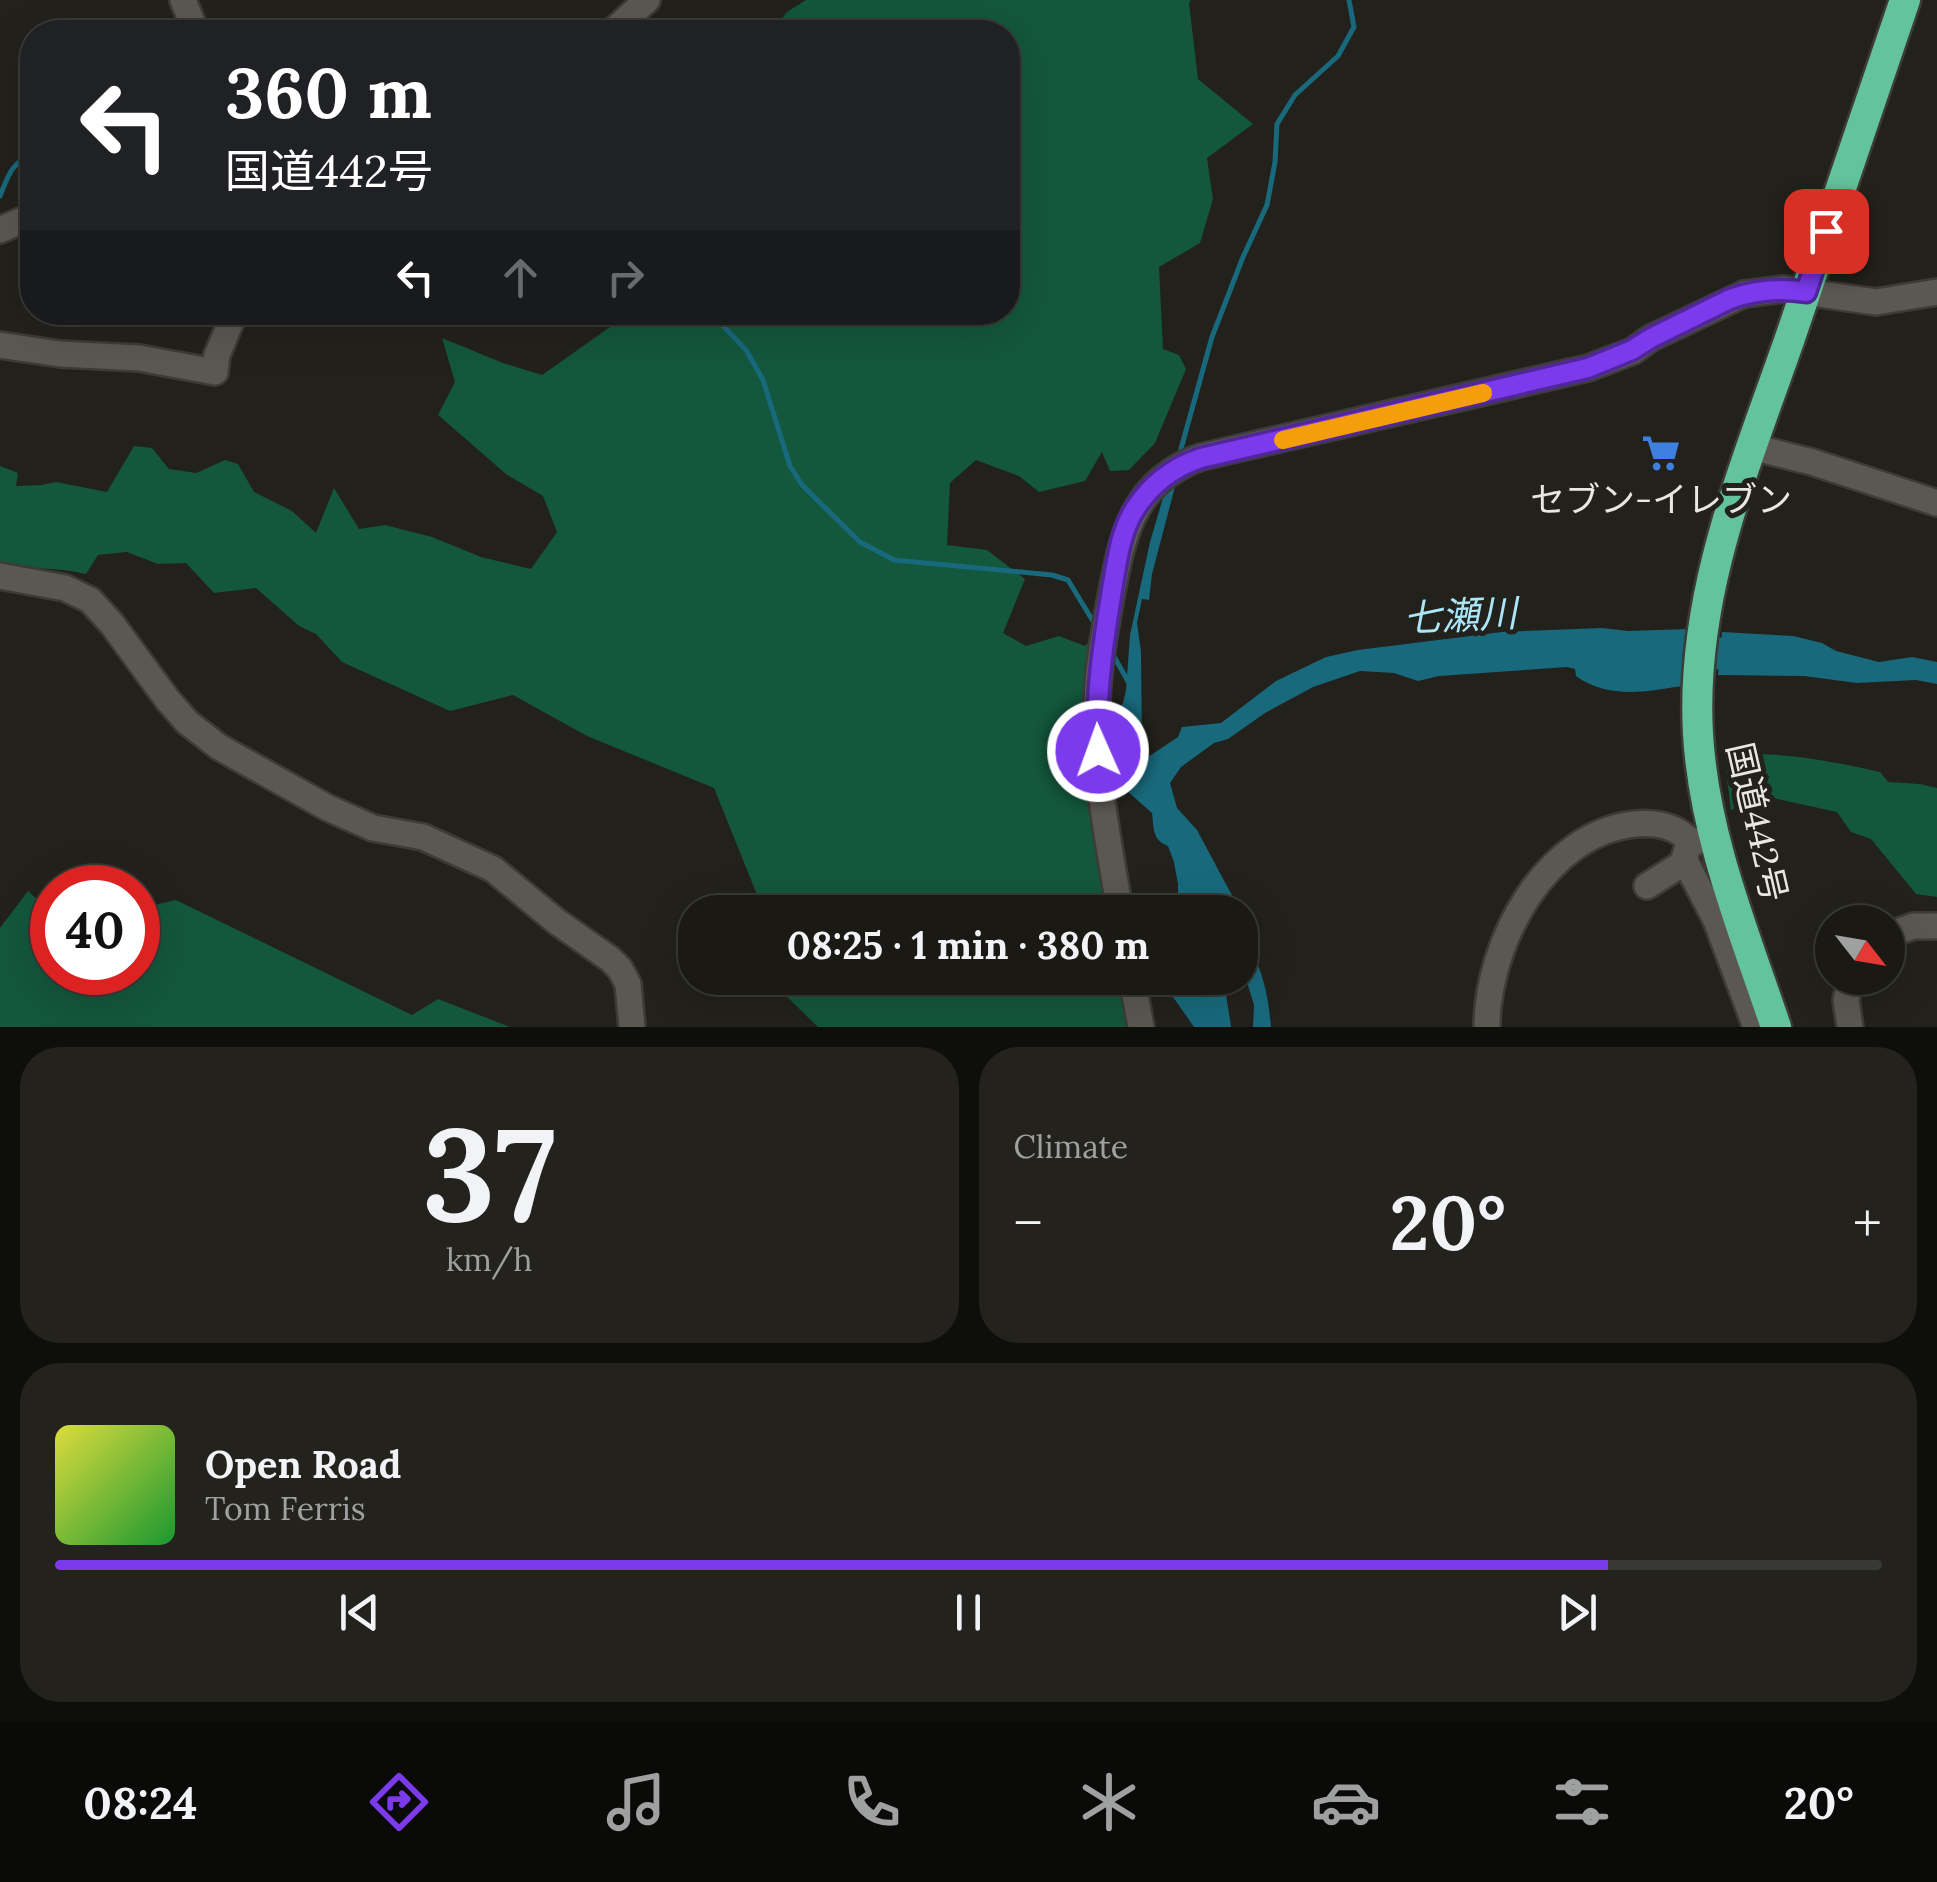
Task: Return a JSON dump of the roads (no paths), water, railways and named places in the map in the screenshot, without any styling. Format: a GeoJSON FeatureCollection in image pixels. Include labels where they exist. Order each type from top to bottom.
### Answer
{"type":"FeatureCollection","features":[{"type":"Feature","properties":{"kind":"highway","name":"国道442号"},"geometry":{"type":"LineString","coordinates":[[1776,1027],[1731,893],[1700,840],[1699,660],[1708,595],[1723,534],[1906,0]]}},
{"type":"Feature","properties":{"kind":"street"},"geometry":{"type":"LineString","coordinates":[[625,20],[647,0]]}},
{"type":"Feature","properties":{"kind":"street"},"geometry":{"type":"LineString","coordinates":[[1118,895],[1096,725],[1100,666],[1125,530],[1136,508],[1175,469],[1201,458],[1588,368],[1744,294],[1784,289],[1876,302],[1937,292]]}},
{"type":"Feature","properties":{"kind":"street"},"geometry":{"type":"LineString","coordinates":[[0,345],[60,354],[139,358],[215,372],[217,356],[230,325]]}},
{"type":"Feature","properties":{"kind":"street"},"geometry":{"type":"LineString","coordinates":[[1752,447],[1812,462],[1937,503]]}},
{"type":"Feature","properties":{"kind":"street"},"geometry":{"type":"LineString","coordinates":[[0,576],[65,588],[90,600],[187,722],[219,747],[328,808],[373,828],[423,837],[493,869],[620,969],[628,984],[632,1027]]}},
{"type":"Feature","properties":{"kind":"street"},"geometry":{"type":"LineString","coordinates":[[1487,1027],[1490,986],[1500,952],[1524,904],[1556,862],[1582,841],[1628,824],[1667,826],[1700,840]]}},
{"type":"Feature","properties":{"kind":"street"},"geometry":{"type":"LineString","coordinates":[[1647,886],[1700,840]]}},
{"type":"Feature","properties":{"kind":"street"},"geometry":{"type":"LineString","coordinates":[[1700,840],[1716,920],[1756,1027]]}},
{"type":"Feature","properties":{"kind":"street"},"geometry":{"type":"LineString","coordinates":[[1905,929],[1937,926]]}},
{"type":"Feature","properties":{"kind":"street"},"geometry":{"type":"LineString","coordinates":[[1135,995],[1141,1027]]}},
{"type":"Feature","properties":{"kind":"street"},"geometry":{"type":"LineString","coordinates":[[1847,995],[1850,1027]]}},
{"type":"Feature","properties":{"kind":"water"},"geometry":{"type":"Polygon","coordinates":[[[1176,483],[1149,600],[1142,599],[1137,623],[1142,749],[1148,757],[1178,737],[1182,727],[1221,723],[1276,681],[1326,657],[1358,650],[1502,632],[1689,629],[1687,647],[1642,647],[1612,658],[1624,667],[1684,664],[1682,686],[1614,691],[1588,683],[1576,676],[1575,669],[1567,667],[1439,676],[1418,681],[1394,673],[1360,671],[1313,687],[1228,739],[1214,743],[1181,767],[1170,783],[1177,808],[1197,830],[1232,895],[1178,895],[1174,862],[1168,846],[1156,837],[1152,813],[1126,790],[1111,718],[1123,703],[1130,635],[1165,491],[1176,483]]]}},
{"type":"Feature","properties":{"kind":"water"},"geometry":{"type":"Polygon","coordinates":[[[1722,632],[1793,636],[1879,662],[1912,657],[1937,662],[1937,684],[1916,680],[1857,683],[1804,676],[1718,675],[1722,632]]]}},
{"type":"Feature","properties":{"kind":"water"},"geometry":{"type":"Polygon","coordinates":[[[1258,966],[1271,1027],[1253,1027],[1251,995],[1258,995],[1258,966]]]}},
{"type":"Feature","properties":{"kind":"water"},"geometry":{"type":"Polygon","coordinates":[[[1172,995],[1202,995],[1216,1027],[1194,1027],[1172,995]]]}},
{"type":"Feature","properties":{"kind":"waterway"},"geometry":{"type":"LineString","coordinates":[[1179,456],[1212,337],[1267,205],[1277,124],[1295,95],[1338,56],[1354,27],[1349,0]]}},
{"type":"Feature","properties":{"kind":"waterway"},"geometry":{"type":"LineString","coordinates":[[0,196],[20,162]]}},
{"type":"Feature","properties":{"kind":"waterway"},"geometry":{"type":"LineString","coordinates":[[722,325],[746,350],[763,380],[790,466],[802,485],[860,542],[894,560],[1052,575],[1068,580],[1096,626]]}},
{"type":"Feature","properties":{"kind":"waterway","name":"七瀬川"},"geometry":{"type":"LineString","coordinates":[[1583,652],[1763,654]]}},
{"type":"Feature","properties":{"kind":"waterway"},"geometry":{"type":"LineString","coordinates":[[1112,653],[1129,683]]}},
{"type":"Feature","properties":{"kind":"waterway","name":"七瀬川"},"geometry":{"type":"LineString","coordinates":[[1210,995],[1215,1027]]}},
{"type":"Feature","properties":{"kind":"place","name":"セブン-イレブン"},"geometry":{"type":"Point","coordinates":[1661,453]}}]}
